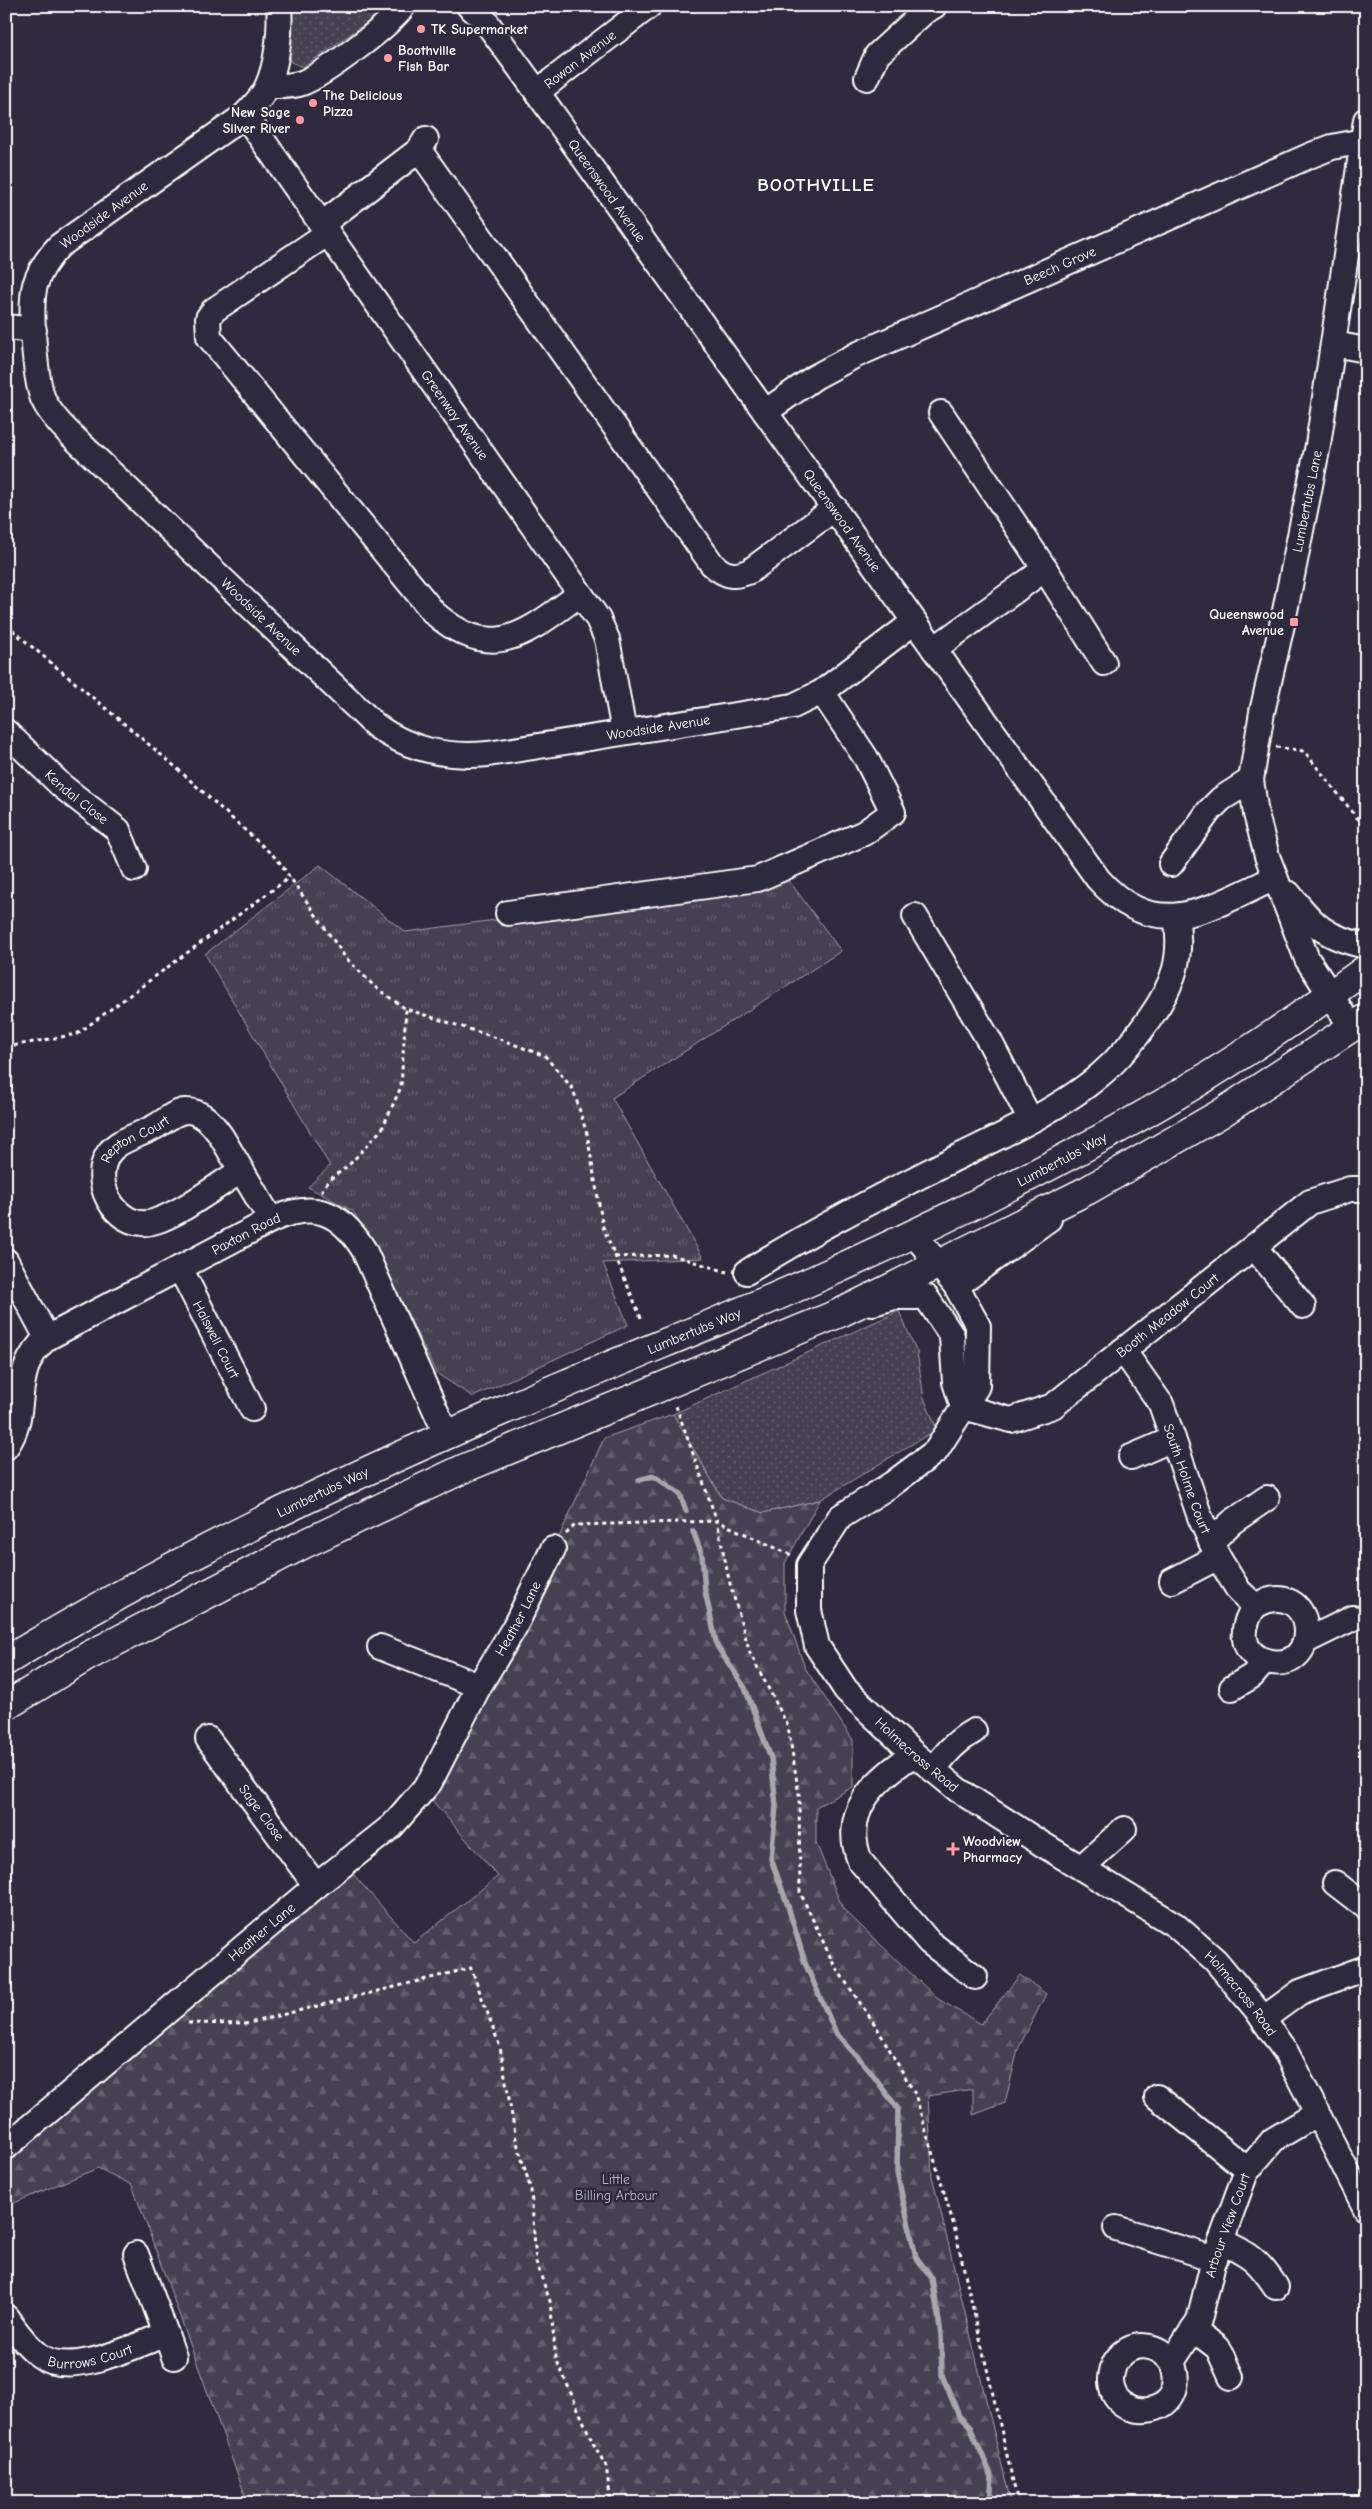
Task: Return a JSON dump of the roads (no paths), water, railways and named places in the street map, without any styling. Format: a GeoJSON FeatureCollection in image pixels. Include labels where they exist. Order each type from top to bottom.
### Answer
{"type":"FeatureCollection","features":[{"type":"Feature","properties":{"kind":"highway","name":"Lumbertubs Way"},"geometry":{"type":"LineString","coordinates":[[6,1662],[71,1622],[270,1516],[562,1385],[674,1341],[913,1233],[1070,1154],[1187,1089],[1330,995],[1366,969]]}},
{"type":"Feature","properties":{"kind":"highway"},"geometry":{"type":"LineString","coordinates":[[6,1706],[88,1656],[304,1544],[465,1468],[842,1312],[1088,1190],[1220,1114],[1359,1023]]}},
{"type":"Feature","properties":{"kind":"street","name":"Woodside Avenue"},"geometry":{"type":"LineString","coordinates":[[279,6],[278,37],[268,86],[245,115],[59,246],[40,272],[35,287],[34,330],[39,382],[43,398],[57,421],[383,732],[406,744],[435,753],[471,755],[793,706],[822,692],[914,622]]}},
{"type":"Feature","properties":{"kind":"street"},"geometry":{"type":"LineString","coordinates":[[268,86],[289,86],[303,83],[315,76],[385,26],[403,6]]}},
{"type":"Feature","properties":{"kind":"street","name":"Queenswood Avenue"},"geometry":{"type":"LineString","coordinates":[[469,6],[484,19],[537,92],[1098,879],[1110,892],[1136,909],[1152,914],[1176,916],[1206,909],[1274,878]]}},
{"type":"Feature","properties":{"kind":"street","name":"Rowan Avenue"},"geometry":{"type":"LineString","coordinates":[[622,28],[636,6]]}},
{"type":"Feature","properties":{"kind":"street","name":"Rowan Avenue"},"geometry":{"type":"LineString","coordinates":[[537,92],[649,6]]}},
{"type":"Feature","properties":{"kind":"street"},"geometry":{"type":"LineString","coordinates":[[867,78],[877,55],[924,12],[934,6]]}},
{"type":"Feature","properties":{"kind":"street","name":"Greenway Avenue"},"geometry":{"type":"LineString","coordinates":[[245,115],[598,619],[607,639],[624,732]]}},
{"type":"Feature","properties":{"kind":"street","name":"Beech Grove"},"geometry":{"type":"LineString","coordinates":[[765,412],[815,377],[856,355],[1365,131]]}},
{"type":"Feature","properties":{"kind":"street","name":"Lumbertubs Lane"},"geometry":{"type":"LineString","coordinates":[[1359,1023],[1330,995],[1307,959],[1274,878],[1256,814],[1252,780],[1256,743],[1304,518],[1334,344],[1365,131]]}},
{"type":"Feature","properties":{"kind":"street"},"geometry":{"type":"LineString","coordinates":[[580,594],[534,627],[506,639],[477,638],[462,634],[447,624],[434,613],[209,337],[208,318],[214,310],[325,229],[422,144],[712,564],[721,573],[730,576],[740,576],[750,571],[834,508]]}},
{"type":"Feature","properties":{"kind":"street"},"geometry":{"type":"LineString","coordinates":[[6,327],[34,330]]}},
{"type":"Feature","properties":{"kind":"street"},"geometry":{"type":"LineString","coordinates":[[1334,344],[1366,350]]}},
{"type":"Feature","properties":{"kind":"street"},"geometry":{"type":"LineString","coordinates":[[940,414],[1044,569],[1104,663]]}},
{"type":"Feature","properties":{"kind":"street"},"geometry":{"type":"LineString","coordinates":[[934,649],[1044,569]]}},
{"type":"Feature","properties":{"kind":"street"},"geometry":{"type":"LineString","coordinates":[[508,913],[758,879],[864,833],[893,812],[866,758],[822,692]]}},
{"type":"Feature","properties":{"kind":"street","name":"Kendal Close"},"geometry":{"type":"LineString","coordinates":[[6,732],[64,786],[118,830],[134,869]]}},
{"type":"Feature","properties":{"kind":"street"},"geometry":{"type":"LineString","coordinates":[[1171,864],[1209,812],[1221,799],[1252,780]]}},
{"type":"Feature","properties":{"kind":"street"},"geometry":{"type":"LineString","coordinates":[[1274,878],[1313,924],[1340,940],[1366,946]]}},
{"type":"Feature","properties":{"kind":"street"},"geometry":{"type":"LineString","coordinates":[[915,916],[990,1042],[1030,1119]]}},
{"type":"Feature","properties":{"kind":"street"},"geometry":{"type":"LineString","coordinates":[[747,1272],[800,1238],[1077,1093],[1101,1075],[1141,1031],[1167,991],[1176,972],[1180,936],[1176,916]]}},
{"type":"Feature","properties":{"kind":"street","name":"Repton Court"},"geometry":{"type":"LineString","coordinates":[[241,1170],[168,1215],[146,1224],[136,1224],[118,1214],[104,1188],[102,1177],[102,1167],[107,1157],[118,1144],[147,1131],[178,1113],[186,1111],[196,1113],[214,1126],[241,1170],[271,1220]]}},
{"type":"Feature","properties":{"kind":"street","name":"Booth Meadow Court"},"geometry":{"type":"LineString","coordinates":[[963,1407],[1011,1420],[1052,1406],[1310,1202],[1350,1189],[1366,1189]]}},
{"type":"Feature","properties":{"kind":"street"},"geometry":{"type":"LineString","coordinates":[[956,1286],[1088,1190]]}},
{"type":"Feature","properties":{"kind":"street","name":"Paxton Road"},"geometry":{"type":"LineString","coordinates":[[6,1447],[16,1429],[24,1372],[36,1348],[47,1338],[271,1220],[286,1213],[310,1209],[329,1214],[343,1223],[354,1234],[364,1250],[447,1436]]}},
{"type":"Feature","properties":{"kind":"street"},"geometry":{"type":"LineString","coordinates":[[913,1233],[956,1286],[978,1326],[977,1386],[963,1407]]}},
{"type":"Feature","properties":{"kind":"street"},"geometry":{"type":"LineString","coordinates":[[1254,1247],[1303,1306]]}},
{"type":"Feature","properties":{"kind":"street"},"geometry":{"type":"LineString","coordinates":[[6,1261],[47,1338]]}},
{"type":"Feature","properties":{"kind":"street","name":"Halswell Court"},"geometry":{"type":"LineString","coordinates":[[180,1268],[252,1409]]}},
{"type":"Feature","properties":{"kind":"street"},"geometry":{"type":"LineString","coordinates":[[842,1312],[895,1297],[926,1297],[952,1336],[955,1382],[963,1407]]}},
{"type":"Feature","properties":{"kind":"street","name":"South Holme Court"},"geometry":{"type":"LineString","coordinates":[[1123,1350],[1161,1404],[1215,1549],[1239,1591],[1255,1606]]}},
{"type":"Feature","properties":{"kind":"street","name":"Holmecross Road"},"geometry":{"type":"LineString","coordinates":[[963,1407],[936,1451],[892,1484],[840,1518],[809,1565],[809,1610],[817,1646],[846,1690],[914,1754],[958,1790],[1175,1925],[1215,1960],[1263,2019],[1287,2054],[1366,2209]]}},
{"type":"Feature","properties":{"kind":"street"},"geometry":{"type":"LineString","coordinates":[[1131,1457],[1173,1439]]}},
{"type":"Feature","properties":{"kind":"street"},"geometry":{"type":"LineString","coordinates":[[1172,1581],[1215,1549],[1232,1522],[1267,1498]]}},
{"type":"Feature","properties":{"kind":"street","name":"Heather Lane"},"geometry":{"type":"LineString","coordinates":[[6,2147],[316,1886],[392,1826],[430,1782],[479,1686],[514,1628],[554,1549]]}},
{"type":"Feature","properties":{"kind":"street"},"geometry":{"type":"LineString","coordinates":[[1270,1600],[1286,1601],[1299,1610],[1305,1619],[1308,1630],[1306,1641],[1300,1651],[1287,1661],[1276,1663],[1265,1661],[1255,1656],[1245,1640],[1243,1629],[1246,1618],[1255,1606],[1270,1600]]}},
{"type":"Feature","properties":{"kind":"street"},"geometry":{"type":"LineString","coordinates":[[1306,1641],[1353,1618]]}},
{"type":"Feature","properties":{"kind":"street"},"geometry":{"type":"LineString","coordinates":[[380,1646],[479,1686]]}},
{"type":"Feature","properties":{"kind":"street"},"geometry":{"type":"LineString","coordinates":[[1232,1688],[1252,1676],[1265,1661]]}},
{"type":"Feature","properties":{"kind":"street"},"geometry":{"type":"LineString","coordinates":[[934,1770],[958,1740],[974,1731]]}},
{"type":"Feature","properties":{"kind":"street","name":"Sage Close"},"geometry":{"type":"LineString","coordinates":[[208,1739],[316,1886]]}},
{"type":"Feature","properties":{"kind":"street"},"geometry":{"type":"LineString","coordinates":[[914,1754],[897,1765],[868,1794],[858,1808],[853,1826],[854,1847],[860,1861],[929,1942],[975,1976]]}},
{"type":"Feature","properties":{"kind":"street"},"geometry":{"type":"LineString","coordinates":[[1082,1867],[1124,1829]]}},
{"type":"Feature","properties":{"kind":"street"},"geometry":{"type":"LineString","coordinates":[[1335,1883],[1366,1907]]}},
{"type":"Feature","properties":{"kind":"street"},"geometry":{"type":"LineString","coordinates":[[1263,2019],[1300,1992],[1366,1968]]}},
{"type":"Feature","properties":{"kind":"street"},"geometry":{"type":"LineString","coordinates":[[1157,2097],[1248,2170]]}},
{"type":"Feature","properties":{"kind":"street","name":"Arbour View Court"},"geometry":{"type":"LineString","coordinates":[[1172,2362],[1199,2320],[1218,2250],[1248,2170],[1273,2140],[1318,2113]]}},
{"type":"Feature","properties":{"kind":"street"},"geometry":{"type":"LineString","coordinates":[[1116,2228],[1218,2250],[1249,2254],[1263,2268],[1276,2286]]}},
{"type":"Feature","properties":{"kind":"street"},"geometry":{"type":"LineString","coordinates":[[136,2254],[174,2357]]}},
{"type":"Feature","properties":{"kind":"street","name":"Burrows Court"},"geometry":{"type":"LineString","coordinates":[[6,2317],[40,2356],[66,2364],[93,2361],[166,2334]]}},
{"type":"Feature","properties":{"kind":"street"},"geometry":{"type":"LineString","coordinates":[[1193,2329],[1218,2348],[1231,2377]]}},
{"type":"Feature","properties":{"kind":"waterway"},"geometry":{"type":"LineString","coordinates":[[639,1480],[654,1476],[680,1494],[686,1511]]}},
{"type":"Feature","properties":{"kind":"waterway"},"geometry":{"type":"LineString","coordinates":[[693,1531],[702,1555],[705,1591],[717,1646],[745,1688],[771,1758],[776,1806],[771,1859],[788,1906],[805,1963],[836,2033],[870,2071],[898,2109],[897,2173],[916,2257],[932,2278],[941,2334],[942,2375],[959,2416],[970,2427],[992,2477],[990,2503]]}},
{"type":"Feature","properties":{"kind":"place","name":"TK Supermarket"},"geometry":{"type":"Point","coordinates":[421,29]}},
{"type":"Feature","properties":{"kind":"place","name":"Boothville Fish Bar"},"geometry":{"type":"Point","coordinates":[388,58]}},
{"type":"Feature","properties":{"kind":"place","name":"The Delicious Pizza"},"geometry":{"type":"Point","coordinates":[313,103]}},
{"type":"Feature","properties":{"kind":"place","name":"New Sage Silver River"},"geometry":{"type":"Point","coordinates":[300,120]}},
{"type":"Feature","properties":{"kind":"place","name":"Queenswood Avenue"},"geometry":{"type":"Point","coordinates":[1294,622]}},
{"type":"Feature","properties":{"kind":"place","name":"Woodview Pharmacy"},"geometry":{"type":"Point","coordinates":[953,1849]}},
{"type":"Feature","properties":{"kind":"district","name":"BOOTHVILLE"},"geometry":{"type":"Point","coordinates":[816,185]}},
{"type":"Feature","properties":{"kind":"park label","name":"Little Billing Arbour"},"geometry":{"type":"Point","coordinates":[616,2188]}}]}
